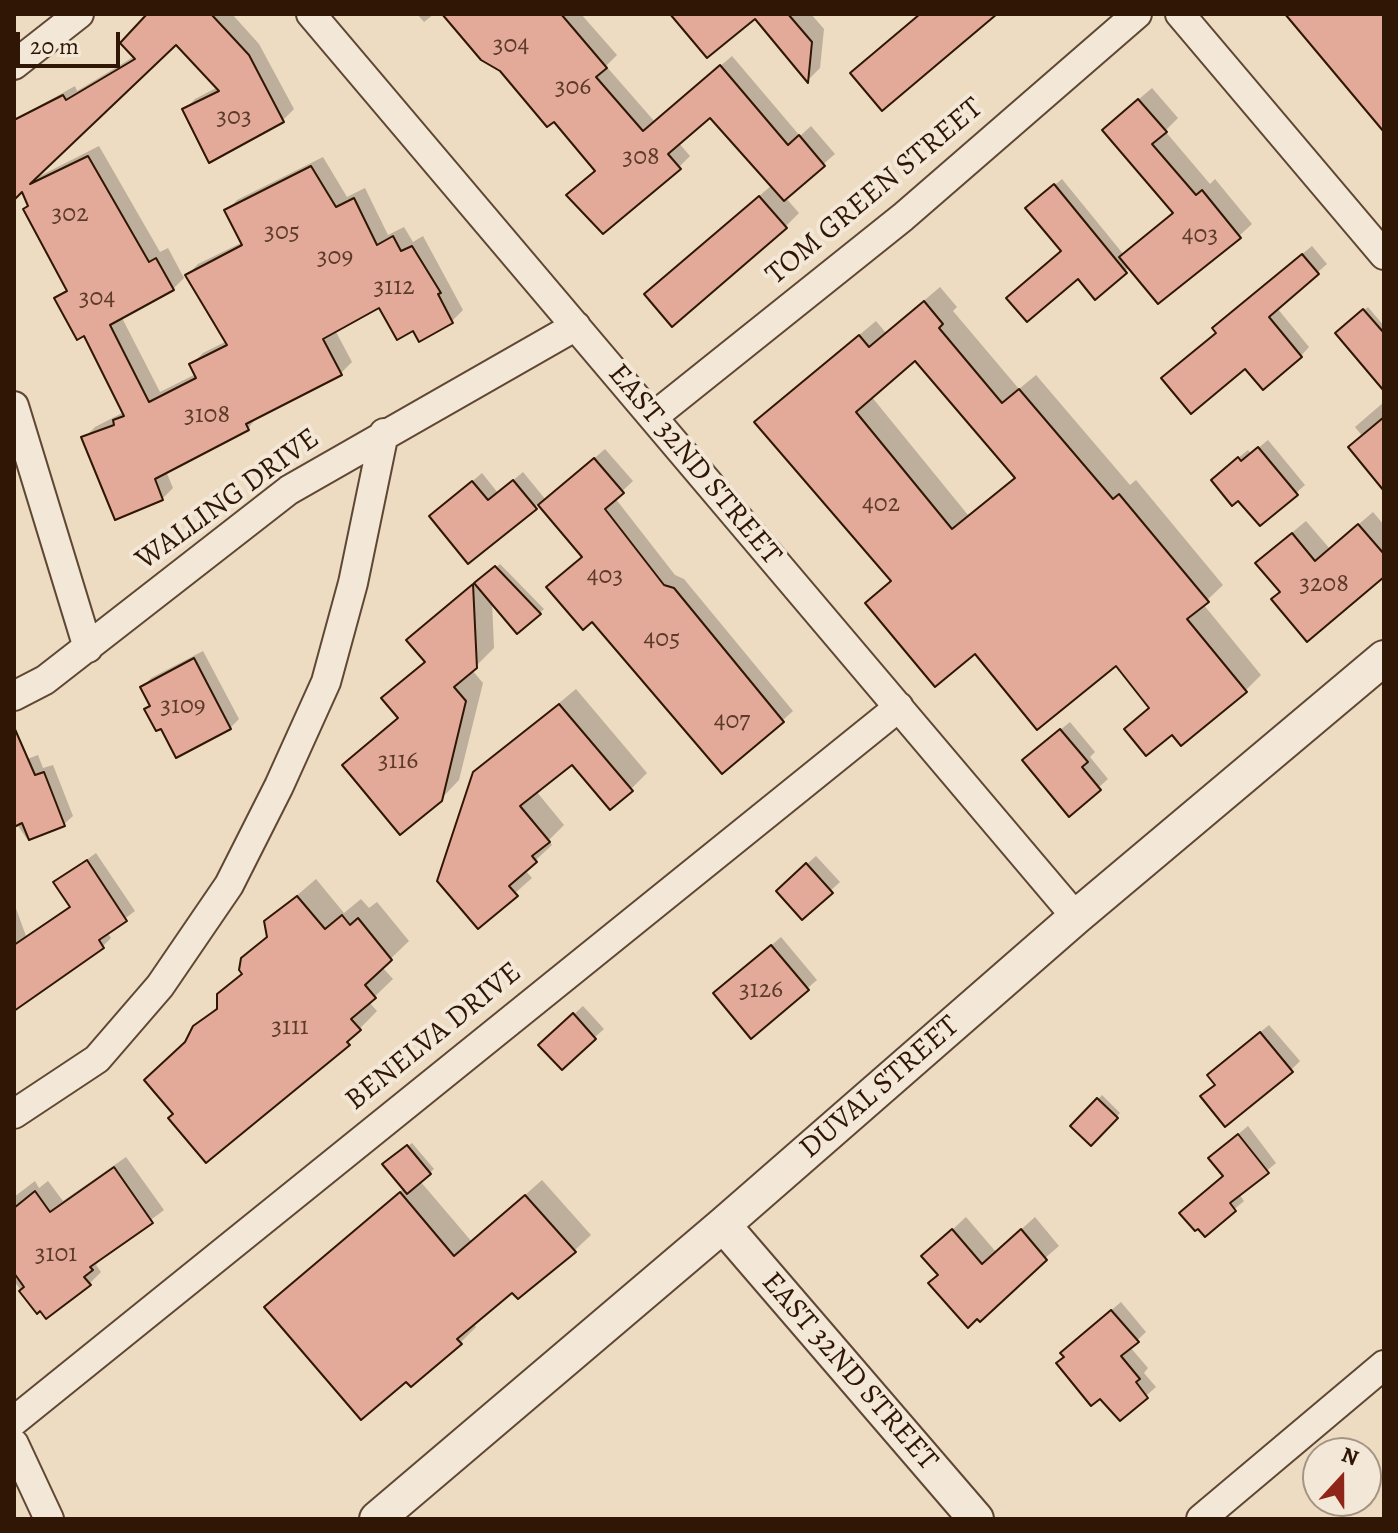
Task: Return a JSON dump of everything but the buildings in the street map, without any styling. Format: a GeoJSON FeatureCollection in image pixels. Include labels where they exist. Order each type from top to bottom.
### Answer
{"type":"FeatureCollection","features":[{"type":"Feature","properties":{"kind":"street"},"geometry":{"type":"LineString","coordinates":[[14,65],[79,14]]}},
{"type":"Feature","properties":{"kind":"street","name":"EAST 32ND STREET"},"geometry":{"type":"LineString","coordinates":[[311,14],[1076,917]]}},
{"type":"Feature","properties":{"kind":"street","name":"TOM GREEN STREET"},"geometry":{"type":"LineString","coordinates":[[653,417],[903,217],[1137,14]]}},
{"type":"Feature","properties":{"kind":"street"},"geometry":{"type":"LineString","coordinates":[[1180,14],[1384,255]]}},
{"type":"Feature","properties":{"kind":"street","name":"WALLING DRIVE"},"geometry":{"type":"LineString","coordinates":[[14,696],[45,680],[88,648],[289,490],[576,326]]}},
{"type":"Feature","properties":{"kind":"street"},"geometry":{"type":"LineString","coordinates":[[14,406],[88,648]]}},
{"type":"Feature","properties":{"kind":"street"},"geometry":{"type":"LineString","coordinates":[[14,1114],[97,1059],[160,986],[229,885],[279,786],[326,682],[353,583],[384,433]]}},
{"type":"Feature","properties":{"kind":"street","name":"DUVAL STREET"},"geometry":{"type":"LineString","coordinates":[[377,1519],[723,1225],[1076,917],[1384,658]]}},
{"type":"Feature","properties":{"kind":"street","name":"BENELVA DRIVE"},"geometry":{"type":"LineString","coordinates":[[14,1421],[899,707]]}},
{"type":"Feature","properties":{"kind":"street","name":"EAST 32ND STREET"},"geometry":{"type":"LineString","coordinates":[[723,1225],[976,1519]]}},
{"type":"Feature","properties":{"kind":"street"},"geometry":{"type":"LineString","coordinates":[[1201,1519],[1384,1365]]}},
{"type":"Feature","properties":{"kind":"street"},"geometry":{"type":"LineString","coordinates":[[14,1444],[49,1519]]}}]}
